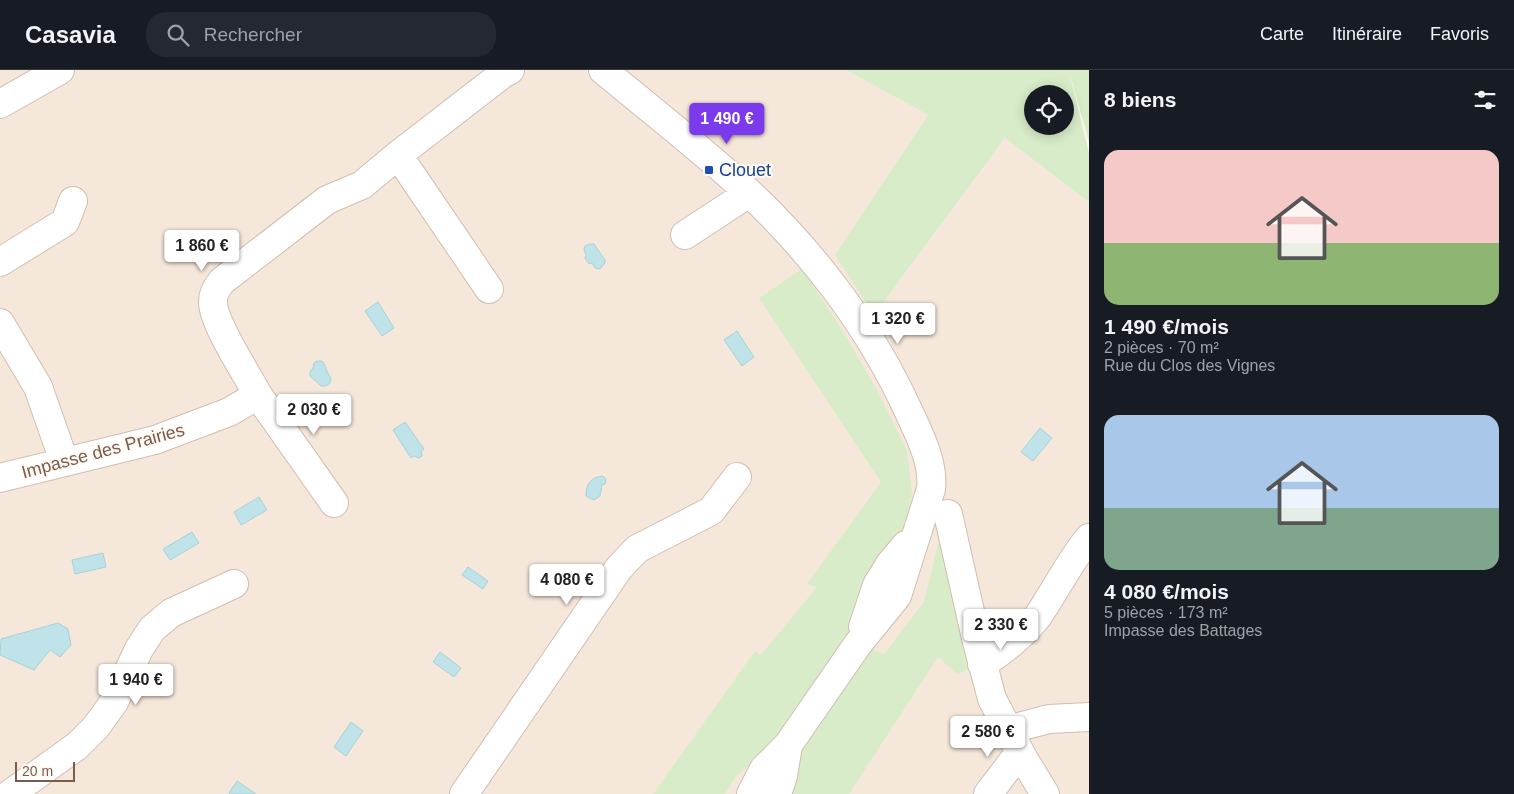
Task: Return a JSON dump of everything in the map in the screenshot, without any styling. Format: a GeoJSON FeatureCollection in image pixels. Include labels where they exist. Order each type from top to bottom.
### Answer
{"type":"FeatureCollection","features":[{"type":"Feature","properties":{"kind":"street"},"geometry":{"type":"LineString","coordinates":[[0,104],[60,70]]}},
{"type":"Feature","properties":{"kind":"street"},"geometry":{"type":"LineString","coordinates":[[334,502],[258,394],[216,319],[212,299],[216,289],[222,281],[327,200],[362,185],[398,155],[510,70]]}},
{"type":"Feature","properties":{"kind":"street"},"geometry":{"type":"LineString","coordinates":[[603,70],[749,193],[813,261],[850,310],[868,338],[903,400],[928,459],[932,480],[930,489],[897,596],[858,644],[788,745],[764,769],[751,794]]}},
{"type":"Feature","properties":{"kind":"street"},"geometry":{"type":"LineString","coordinates":[[398,155],[489,289]]}},
{"type":"Feature","properties":{"kind":"street"},"geometry":{"type":"LineString","coordinates":[[684,235],[749,193]]}},
{"type":"Feature","properties":{"kind":"street"},"geometry":{"type":"LineString","coordinates":[[0,262],[65,222],[72,200]]}},
{"type":"Feature","properties":{"kind":"street"},"geometry":{"type":"LineString","coordinates":[[0,323],[38,387],[64,462]]}},
{"type":"Feature","properties":{"kind":"street","name":"Impasse des Prairies"},"geometry":{"type":"LineString","coordinates":[[0,478],[155,440],[229,412],[258,394]]}},
{"type":"Feature","properties":{"kind":"street"},"geometry":{"type":"LineString","coordinates":[[464,794],[620,568],[637,549],[711,511],[737,477]]}},
{"type":"Feature","properties":{"kind":"street"},"geometry":{"type":"LineString","coordinates":[[948,514],[982,664],[992,699],[1007,730],[1045,794]]}},
{"type":"Feature","properties":{"kind":"street"},"geometry":{"type":"LineString","coordinates":[[982,664],[1000,653],[1037,617],[1077,553],[1089,538]]}},
{"type":"Feature","properties":{"kind":"street"},"geometry":{"type":"LineString","coordinates":[[10,794],[77,746],[96,727],[114,702],[139,649],[152,629],[171,613],[234,584]]}},
{"type":"Feature","properties":{"kind":"street"},"geometry":{"type":"LineString","coordinates":[[1007,730],[1048,719],[1089,716]]}},
{"type":"Feature","properties":{"kind":"street"},"geometry":{"type":"LineString","coordinates":[[777,794],[783,776],[788,745]]}},
{"type":"Feature","properties":{"kind":"street"},"geometry":{"type":"LineString","coordinates":[[988,794],[1013,761],[1022,756]]}},
{"type":"Feature","properties":{"kind":"shaded area"},"geometry":{"type":"Polygon","coordinates":[[[0,70],[846,70],[928,115],[836,255],[874,315],[1005,138],[1089,202],[1089,794],[0,794],[0,70]]]}},
{"type":"Feature","properties":{"kind":"green space"},"geometry":{"type":"Polygon","coordinates":[[[846,70],[1089,70],[1089,142],[1069,71],[1072,85],[1024,85],[1024,135],[1074,135],[1074,92],[1089,153],[1089,202],[1005,138],[874,315],[835,255],[928,115],[846,70]]]}},
{"type":"Feature","properties":{"kind":"green space"},"geometry":{"type":"Polygon","coordinates":[[[802,269],[841,328],[876,388],[907,450],[912,494],[905,531],[854,628],[775,744],[736,776],[725,794],[653,794],[755,651],[761,655],[817,587],[807,584],[881,482],[759,298],[802,269]]]}},
{"type":"Feature","properties":{"kind":"green space"},"geometry":{"type":"Polygon","coordinates":[[[938,544],[945,544],[969,655],[967,670],[957,674],[938,657],[849,794],[783,794],[800,747],[871,649],[884,654],[924,602],[938,544]]]}},
{"type":"Feature","properties":{"kind":"water"},"geometry":{"type":"Polygon","coordinates":[[[594,244],[605,260],[600,269],[595,268],[592,263],[589,264],[585,258],[585,246],[594,244]]]}},
{"type":"Feature","properties":{"kind":"water"},"geometry":{"type":"Polygon","coordinates":[[[378,302],[394,328],[382,336],[365,311],[378,302]]]}},
{"type":"Feature","properties":{"kind":"water"},"geometry":{"type":"Polygon","coordinates":[[[737,331],[754,357],[742,366],[724,340],[737,331]]]}},
{"type":"Feature","properties":{"kind":"water"},"geometry":{"type":"Polygon","coordinates":[[[322,361],[331,378],[330,383],[326,386],[321,386],[310,376],[314,363],[322,361]]]}},
{"type":"Feature","properties":{"kind":"water"},"geometry":{"type":"Polygon","coordinates":[[[405,422],[424,449],[421,451],[422,456],[419,458],[414,456],[411,458],[393,430],[405,422]]]}},
{"type":"Feature","properties":{"kind":"water"},"geometry":{"type":"Polygon","coordinates":[[[1040,428],[1052,438],[1033,461],[1021,452],[1040,428]]]}},
{"type":"Feature","properties":{"kind":"water"},"geometry":{"type":"Polygon","coordinates":[[[603,476],[606,479],[605,484],[602,485],[600,496],[594,500],[586,496],[590,482],[595,478],[603,476]]]}},
{"type":"Feature","properties":{"kind":"water"},"geometry":{"type":"Polygon","coordinates":[[[259,497],[267,510],[241,525],[234,512],[259,497]]]}},
{"type":"Feature","properties":{"kind":"water"},"geometry":{"type":"Polygon","coordinates":[[[192,532],[199,543],[170,560],[163,549],[192,532]]]}},
{"type":"Feature","properties":{"kind":"water"},"geometry":{"type":"Polygon","coordinates":[[[103,553],[106,567],[75,574],[72,560],[103,553]]]}},
{"type":"Feature","properties":{"kind":"water"},"geometry":{"type":"Polygon","coordinates":[[[468,567],[488,581],[483,589],[462,575],[468,567]]]}},
{"type":"Feature","properties":{"kind":"water"},"geometry":{"type":"Polygon","coordinates":[[[58,623],[68,629],[71,645],[60,657],[50,650],[34,670],[0,655],[1,639],[58,623]]]}},
{"type":"Feature","properties":{"kind":"water"},"geometry":{"type":"Polygon","coordinates":[[[440,652],[461,668],[454,677],[433,662],[440,652]]]}},
{"type":"Feature","properties":{"kind":"water"},"geometry":{"type":"Polygon","coordinates":[[[351,722],[363,731],[346,756],[334,747],[351,722]]]}},
{"type":"Feature","properties":{"kind":"water"},"geometry":{"type":"Polygon","coordinates":[[[237,781],[256,794],[230,794],[237,781]]]}},
{"type":"Feature","properties":{"kind":"place","name":"Clouet"},"geometry":{"type":"Point","coordinates":[709,170]}}]}
